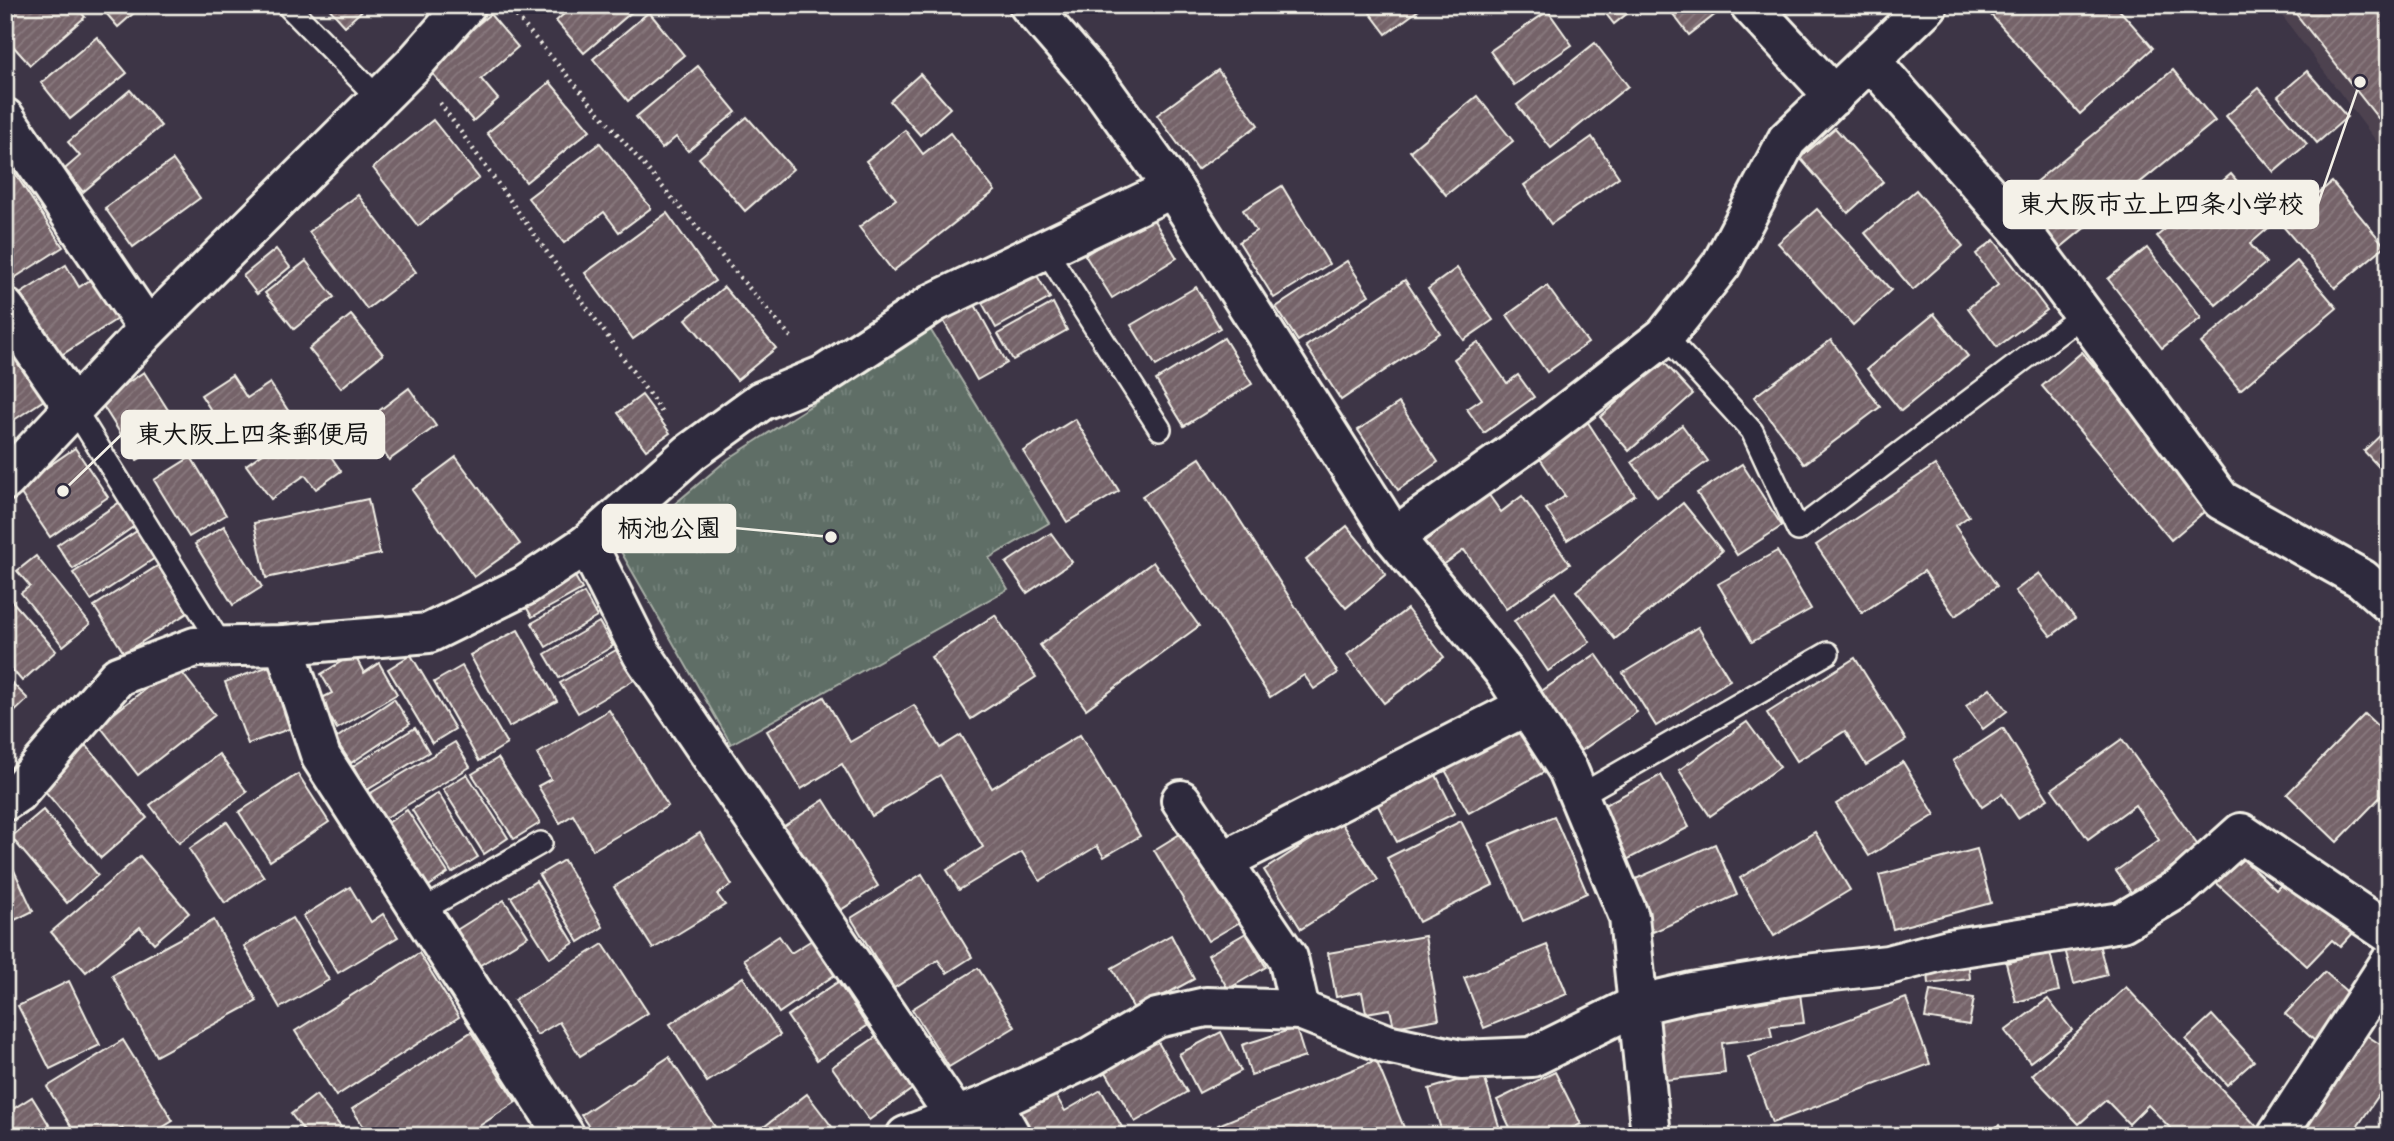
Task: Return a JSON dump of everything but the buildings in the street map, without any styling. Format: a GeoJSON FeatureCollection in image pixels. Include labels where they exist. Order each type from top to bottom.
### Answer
{"type":"FeatureCollection","features":[{"type":"Feature","properties":{"kind":"street"},"geometry":{"type":"LineString","coordinates":[[5,481],[148,329],[414,65],[466,5]]}},
{"type":"Feature","properties":{"kind":"street"},"geometry":{"type":"LineString","coordinates":[[1029,5],[1102,89],[1173,188],[1394,537],[1504,672],[1568,770],[1629,917],[1651,1136]]}},
{"type":"Feature","properties":{"kind":"street"},"geometry":{"type":"LineString","coordinates":[[1750,5],[1834,96]]}},
{"type":"Feature","properties":{"kind":"street"},"geometry":{"type":"LineString","coordinates":[[1394,537],[1527,443],[1665,336],[1721,265],[1787,140],[1928,5]]}},
{"type":"Feature","properties":{"kind":"street"},"geometry":{"type":"LineString","coordinates":[[1871,61],[2030,242],[2221,500],[2362,579],[2389,603]]}},
{"type":"Feature","properties":{"kind":"street"},"geometry":{"type":"LineString","coordinates":[[5,118],[148,329]]}},
{"type":"Feature","properties":{"kind":"street"},"geometry":{"type":"LineString","coordinates":[[5,801],[17,793],[118,676],[195,647],[284,645],[429,633],[524,586],[587,544],[691,452],[761,401],[824,375],[935,302],[1173,188]]}},
{"type":"Feature","properties":{"kind":"street"},"geometry":{"type":"LineString","coordinates":[[5,308],[74,408]]}},
{"type":"Feature","properties":{"kind":"street"},"geometry":{"type":"LineString","coordinates":[[587,544],[642,654],[956,1116]]}},
{"type":"Feature","properties":{"kind":"street"},"geometry":{"type":"LineString","coordinates":[[284,645],[321,757],[565,1136]]}},
{"type":"Feature","properties":{"kind":"street"},"geometry":{"type":"LineString","coordinates":[[1223,861],[1527,706]]}},
{"type":"Feature","properties":{"kind":"street"},"geometry":{"type":"LineString","coordinates":[[1181,800],[1288,958],[1300,1010]]}},
{"type":"Feature","properties":{"kind":"street"},"geometry":{"type":"LineString","coordinates":[[906,1136],[992,1103],[1090,1058],[1157,1018],[1206,1007],[1300,1010],[1387,1044],[1461,1060],[1532,1057],[1637,1005],[1692,992],[1797,975],[1888,965],[1949,949],[2122,922],[2181,887],[2241,832],[2389,933]]}},
{"type":"Feature","properties":{"kind":"street"},"geometry":{"type":"LineString","coordinates":[[2277,1136],[2389,964]]}},
{"type":"Feature","properties":{"kind":"street"},"geometry":{"type":"LineString","coordinates":[[992,1103],[1011,1136]]}},
{"type":"Feature","properties":{"kind":"lane"},"geometry":{"type":"LineString","coordinates":[[287,5],[379,99]]}},
{"type":"Feature","properties":{"kind":"lane"},"geometry":{"type":"LineString","coordinates":[[1045,249],[1160,429]]}},
{"type":"Feature","properties":{"kind":"lane"},"geometry":{"type":"LineString","coordinates":[[1665,336],[1752,431],[1798,530],[2084,314]]}},
{"type":"Feature","properties":{"kind":"lane"},"geometry":{"type":"LineString","coordinates":[[74,408],[222,646]]}},
{"type":"Feature","properties":{"kind":"lane"},"geometry":{"type":"LineString","coordinates":[[1579,796],[1828,653]]}},
{"type":"Feature","properties":{"kind":"lane"},"geometry":{"type":"LineString","coordinates":[[421,911],[541,844]]}},
{"type":"Feature","properties":{"kind":"path"},"geometry":{"type":"LineString","coordinates":[[507,5],[824,375]]}},
{"type":"Feature","properties":{"kind":"path"},"geometry":{"type":"LineString","coordinates":[[414,65],[691,452]]}},
{"type":"Feature","properties":{"kind":"shaded area"},"geometry":{"type":"Polygon","coordinates":[[[2274,5],[2389,5],[2389,158],[2274,5]]]}},
{"type":"Feature","properties":{"kind":"green space"},"geometry":{"type":"Polygon","coordinates":[[[930,329],[1049,523],[989,558],[1008,589],[731,744],[620,550],[728,459],[930,329]]]}},
{"type":"Feature","properties":{"kind":"place","name":"東大阪市立上四条小学校"},"geometry":{"type":"Point","coordinates":[2360,82]}},
{"type":"Feature","properties":{"kind":"place","name":"東大阪上四条郵便局"},"geometry":{"type":"Point","coordinates":[63,491]}},
{"type":"Feature","properties":{"kind":"place","name":"柄池公園"},"geometry":{"type":"Point","coordinates":[831,537]}}]}
